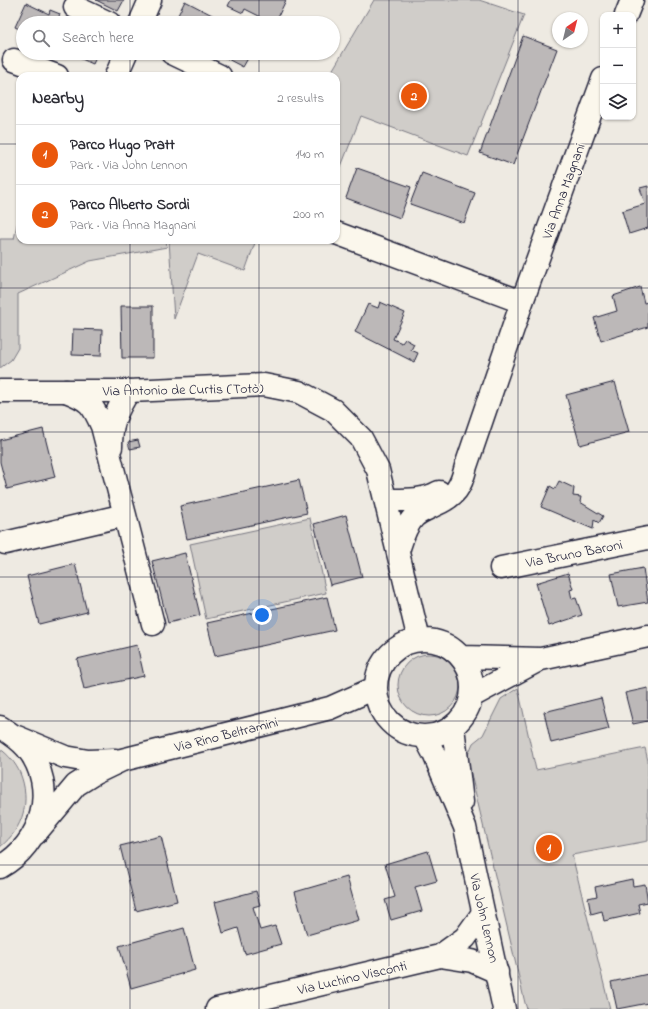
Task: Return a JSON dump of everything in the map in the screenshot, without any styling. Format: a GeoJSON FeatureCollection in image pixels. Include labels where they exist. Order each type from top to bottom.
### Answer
{"type":"FeatureCollection","features":[{"type":"Feature","properties":{"kind":"street"},"geometry":{"type":"LineString","coordinates":[[143,16],[150,0]]}},
{"type":"Feature","properties":{"kind":"street"},"geometry":{"type":"LineString","coordinates":[[627,12],[632,0]]}},
{"type":"Feature","properties":{"kind":"street"},"geometry":{"type":"LineString","coordinates":[[76,7],[95,16]]}},
{"type":"Feature","properties":{"kind":"street"},"geometry":{"type":"LineString","coordinates":[[14,60],[46,72]]}},
{"type":"Feature","properties":{"kind":"street"},"geometry":{"type":"LineString","coordinates":[[118,72],[123,60]]}},
{"type":"Feature","properties":{"kind":"street"},"geometry":{"type":"LineString","coordinates":[[187,60],[212,72]]}},
{"type":"Feature","properties":{"kind":"street","name":"Via Anna Magnani"},"geometry":{"type":"LineString","coordinates":[[398,551],[407,526],[414,516],[452,496],[462,483],[466,466],[522,302],[601,84]]}},
{"type":"Feature","properties":{"kind":"street"},"geometry":{"type":"LineString","coordinates":[[340,234],[522,302]]}},
{"type":"Feature","properties":{"kind":"street","name":"Via Antonio de Curtis (Totò)"},"geometry":{"type":"LineString","coordinates":[[0,391],[120,391],[264,385],[299,392],[333,410],[361,438],[378,470],[419,640]]}},
{"type":"Feature","properties":{"kind":"street"},"geometry":{"type":"LineString","coordinates":[[66,391],[84,398],[94,407],[102,426],[153,624]]}},
{"type":"Feature","properties":{"kind":"street"},"geometry":{"type":"LineString","coordinates":[[102,426],[105,407],[120,391]]}},
{"type":"Feature","properties":{"kind":"street"},"geometry":{"type":"LineString","coordinates":[[111,458],[111,435],[120,391]]}},
{"type":"Feature","properties":{"kind":"street","name":"Via Anna Magnani"},"geometry":{"type":"LineString","coordinates":[[386,500],[408,500],[432,496],[452,483],[466,466]]}},
{"type":"Feature","properties":{"kind":"street"},"geometry":{"type":"LineString","coordinates":[[5,544],[125,514]]}},
{"type":"Feature","properties":{"kind":"street","name":"Via Bruno Baroni"},"geometry":{"type":"LineString","coordinates":[[501,568],[648,538]]}},
{"type":"Feature","properties":{"kind":"street"},"geometry":{"type":"LineString","coordinates":[[462,657],[542,659],[648,636]]}},
{"type":"Feature","properties":{"kind":"street"},"geometry":{"type":"LineString","coordinates":[[419,640],[435,641],[450,647],[462,657],[473,678],[472,696],[464,716],[453,728],[425,737],[410,735],[397,729],[386,719],[379,706],[375,688],[376,677],[382,663],[392,651],[404,643],[419,640]]}},
{"type":"Feature","properties":{"kind":"street"},"geometry":{"type":"LineString","coordinates":[[472,696],[542,659]]}},
{"type":"Feature","properties":{"kind":"street","name":"Via Rino Beltramini"},"geometry":{"type":"LineString","coordinates":[[35,834],[76,785],[95,773],[122,760],[330,708],[375,688]]}},
{"type":"Feature","properties":{"kind":"street","name":"Via Rino Beltramini"},"geometry":{"type":"LineString","coordinates":[[330,708],[382,711]]}},
{"type":"Feature","properties":{"kind":"street","name":"Via John Lennon"},"geometry":{"type":"LineString","coordinates":[[453,728],[465,828],[504,1009]]}},
{"type":"Feature","properties":{"kind":"street"},"geometry":{"type":"LineString","coordinates":[[0,867],[11,861],[24,849],[35,834],[42,817],[44,799],[42,780],[36,764],[30,754],[7,732]]}},
{"type":"Feature","properties":{"kind":"street","name":"Via Rino Beltramini"},"geometry":{"type":"LineString","coordinates":[[7,732],[65,756],[88,761],[122,760]]}},
{"type":"Feature","properties":{"kind":"street","name":"Via John Lennon"},"geometry":{"type":"LineString","coordinates":[[425,737],[434,754],[465,828]]}},
{"type":"Feature","properties":{"kind":"street","name":"Via Luchino Visconti"},"geometry":{"type":"LineString","coordinates":[[440,956],[465,938],[483,913]]}},
{"type":"Feature","properties":{"kind":"street","name":"Via Luchino Visconti"},"geometry":{"type":"LineString","coordinates":[[217,1009],[440,956],[472,961],[497,972]]}},
{"type":"Feature","properties":{"kind":"shaded area"},"geometry":{"type":"Polygon","coordinates":[[[374,0],[479,0],[524,15],[468,156],[361,116],[340,169],[340,72],[331,72],[338,60],[340,60],[340,57],[374,0]]]}},
{"type":"Feature","properties":{"kind":"shaded area"},"geometry":{"type":"Polygon","coordinates":[[[16,230],[16,244],[167,244],[167,247],[90,261],[18,294],[18,348],[11,360],[0,368],[0,239],[14,239],[16,230]]]}},
{"type":"Feature","properties":{"kind":"shaded area"},"geometry":{"type":"Polygon","coordinates":[[[169,244],[255,244],[245,271],[198,254],[174,319],[169,244]]]}},
{"type":"Feature","properties":{"kind":"shaded area"},"geometry":{"type":"Polygon","coordinates":[[[310,518],[326,593],[206,619],[190,544],[310,518]]]}},
{"type":"Feature","properties":{"kind":"shaded area"},"geometry":{"type":"Polygon","coordinates":[[[429,654],[441,656],[451,663],[458,673],[460,685],[458,697],[451,707],[441,714],[429,716],[417,714],[407,707],[400,697],[398,685],[400,673],[407,663],[417,656],[429,654]]]}},
{"type":"Feature","properties":{"kind":"shaded area"},"geometry":{"type":"Polygon","coordinates":[[[518,688],[536,770],[645,748],[648,761],[648,841],[572,855],[610,1009],[527,1009],[525,1003],[467,757],[473,743],[483,735],[501,699],[518,688]]]}},
{"type":"Feature","properties":{"kind":"shaded area"},"geometry":{"type":"Polygon","coordinates":[[[0,749],[9,756],[20,773],[25,793],[25,803],[20,822],[15,831],[0,847],[0,749]]]}},
{"type":"Feature","properties":{"kind":"building"},"geometry":{"type":"Polygon","coordinates":[[[96,0],[124,0],[118,11],[96,0]]]}},
{"type":"Feature","properties":{"kind":"building"},"geometry":{"type":"Polygon","coordinates":[[[231,0],[286,0],[278,16],[259,16],[245,9],[243,13],[228,6],[231,0]]]}},
{"type":"Feature","properties":{"kind":"building"},"geometry":{"type":"Polygon","coordinates":[[[185,1],[214,16],[178,16],[185,1]]]}},
{"type":"Feature","properties":{"kind":"building"},"geometry":{"type":"Polygon","coordinates":[[[26,3],[49,14],[50,10],[60,14],[59,16],[20,16],[26,3]]]}},
{"type":"Feature","properties":{"kind":"building"},"geometry":{"type":"Polygon","coordinates":[[[523,36],[557,49],[513,165],[480,153],[523,36]]]}},
{"type":"Feature","properties":{"kind":"building"},"geometry":{"type":"Polygon","coordinates":[[[84,60],[95,60],[93,64],[84,60]]]}},
{"type":"Feature","properties":{"kind":"building"},"geometry":{"type":"Polygon","coordinates":[[[230,60],[247,60],[243,67],[230,60]]]}},
{"type":"Feature","properties":{"kind":"building"},"geometry":{"type":"Polygon","coordinates":[[[357,168],[411,187],[400,218],[346,198],[357,168]]]}},
{"type":"Feature","properties":{"kind":"building"},"geometry":{"type":"Polygon","coordinates":[[[422,173],[475,193],[464,223],[410,204],[422,173]]]}},
{"type":"Feature","properties":{"kind":"building"},"geometry":{"type":"Polygon","coordinates":[[[648,186],[648,228],[629,234],[622,211],[645,204],[640,188],[648,186]]]}},
{"type":"Feature","properties":{"kind":"building"},"geometry":{"type":"Polygon","coordinates":[[[640,287],[644,303],[648,302],[648,327],[601,341],[594,318],[617,311],[613,296],[640,287]]]}},
{"type":"Feature","properties":{"kind":"building"},"geometry":{"type":"Polygon","coordinates":[[[380,302],[405,313],[393,339],[402,343],[405,339],[414,344],[411,350],[418,353],[414,362],[355,332],[368,304],[378,308],[380,302]]]}},
{"type":"Feature","properties":{"kind":"building"},"geometry":{"type":"Polygon","coordinates":[[[121,306],[153,306],[153,358],[122,358],[121,306]]]}},
{"type":"Feature","properties":{"kind":"building"},"geometry":{"type":"Polygon","coordinates":[[[73,329],[102,330],[101,356],[72,355],[73,329]]]}},
{"type":"Feature","properties":{"kind":"building"},"geometry":{"type":"Polygon","coordinates":[[[615,382],[629,432],[580,445],[566,395],[615,382]]]}},
{"type":"Feature","properties":{"kind":"building"},"geometry":{"type":"Polygon","coordinates":[[[43,429],[55,477],[7,489],[0,462],[0,440],[43,429]]]}},
{"type":"Feature","properties":{"kind":"building"},"geometry":{"type":"Polygon","coordinates":[[[138,440],[140,447],[130,449],[128,442],[138,440]]]}},
{"type":"Feature","properties":{"kind":"building"},"geometry":{"type":"Polygon","coordinates":[[[299,480],[307,513],[187,539],[180,506],[299,480]]]}},
{"type":"Feature","properties":{"kind":"building"},"geometry":{"type":"Polygon","coordinates":[[[559,481],[574,488],[573,496],[581,497],[580,502],[603,516],[599,523],[594,520],[593,529],[541,507],[550,486],[555,489],[559,481]]]}},
{"type":"Feature","properties":{"kind":"building"},"geometry":{"type":"Polygon","coordinates":[[[346,515],[362,577],[330,585],[314,524],[346,515]]]}},
{"type":"Feature","properties":{"kind":"building"},"geometry":{"type":"Polygon","coordinates":[[[185,553],[200,615],[168,623],[152,561],[185,553]]]}},
{"type":"Feature","properties":{"kind":"building"},"geometry":{"type":"Polygon","coordinates":[[[75,564],[87,612],[39,624],[27,576],[75,564]]]}},
{"type":"Feature","properties":{"kind":"building"},"geometry":{"type":"Polygon","coordinates":[[[643,568],[648,602],[618,607],[611,574],[643,568]]]}},
{"type":"Feature","properties":{"kind":"building"},"geometry":{"type":"Polygon","coordinates":[[[568,573],[573,589],[570,590],[572,599],[576,598],[582,615],[549,626],[536,583],[568,573]]]}},
{"type":"Feature","properties":{"kind":"building"},"geometry":{"type":"Polygon","coordinates":[[[327,597],[335,630],[215,656],[207,623],[327,597]]]}},
{"type":"Feature","properties":{"kind":"building"},"geometry":{"type":"Polygon","coordinates":[[[137,645],[144,676],[84,689],[77,659],[137,645]]]}},
{"type":"Feature","properties":{"kind":"building"},"geometry":{"type":"Polygon","coordinates":[[[648,688],[648,721],[633,724],[625,693],[648,688]]]}},
{"type":"Feature","properties":{"kind":"building"},"geometry":{"type":"Polygon","coordinates":[[[601,698],[609,729],[551,743],[544,712],[601,698]]]}},
{"type":"Feature","properties":{"kind":"building"},"geometry":{"type":"Polygon","coordinates":[[[161,836],[177,901],[136,911],[120,846],[161,836]]]}},
{"type":"Feature","properties":{"kind":"building"},"geometry":{"type":"Polygon","coordinates":[[[428,851],[437,881],[415,887],[422,911],[391,920],[385,900],[395,897],[385,864],[428,851]]]}},
{"type":"Feature","properties":{"kind":"building"},"geometry":{"type":"Polygon","coordinates":[[[347,877],[359,920],[307,935],[295,892],[347,877]]]}},
{"type":"Feature","properties":{"kind":"building"},"geometry":{"type":"Polygon","coordinates":[[[632,879],[633,886],[645,884],[648,902],[638,904],[640,913],[604,921],[602,911],[591,914],[588,898],[597,896],[595,887],[632,879]]]}},
{"type":"Feature","properties":{"kind":"building"},"geometry":{"type":"Polygon","coordinates":[[[256,891],[260,905],[253,907],[260,930],[275,926],[281,944],[245,954],[238,928],[223,933],[215,902],[256,891]]]}},
{"type":"Feature","properties":{"kind":"building"},"geometry":{"type":"Polygon","coordinates":[[[184,928],[195,970],[131,988],[119,946],[184,928]]]}},
{"type":"Feature","properties":{"kind":"building"},"geometry":{"type":"Polygon","coordinates":[[[648,974],[648,1003],[617,1009],[611,982],[648,974]]]}},
{"type":"Feature","properties":{"kind":"place","name":"Parco Alberto Sordi"},"geometry":{"type":"Point","coordinates":[414,96]}},
{"type":"Feature","properties":{"kind":"place","name":"Parco Hugo Pratt"},"geometry":{"type":"Point","coordinates":[549,848]}}]}
